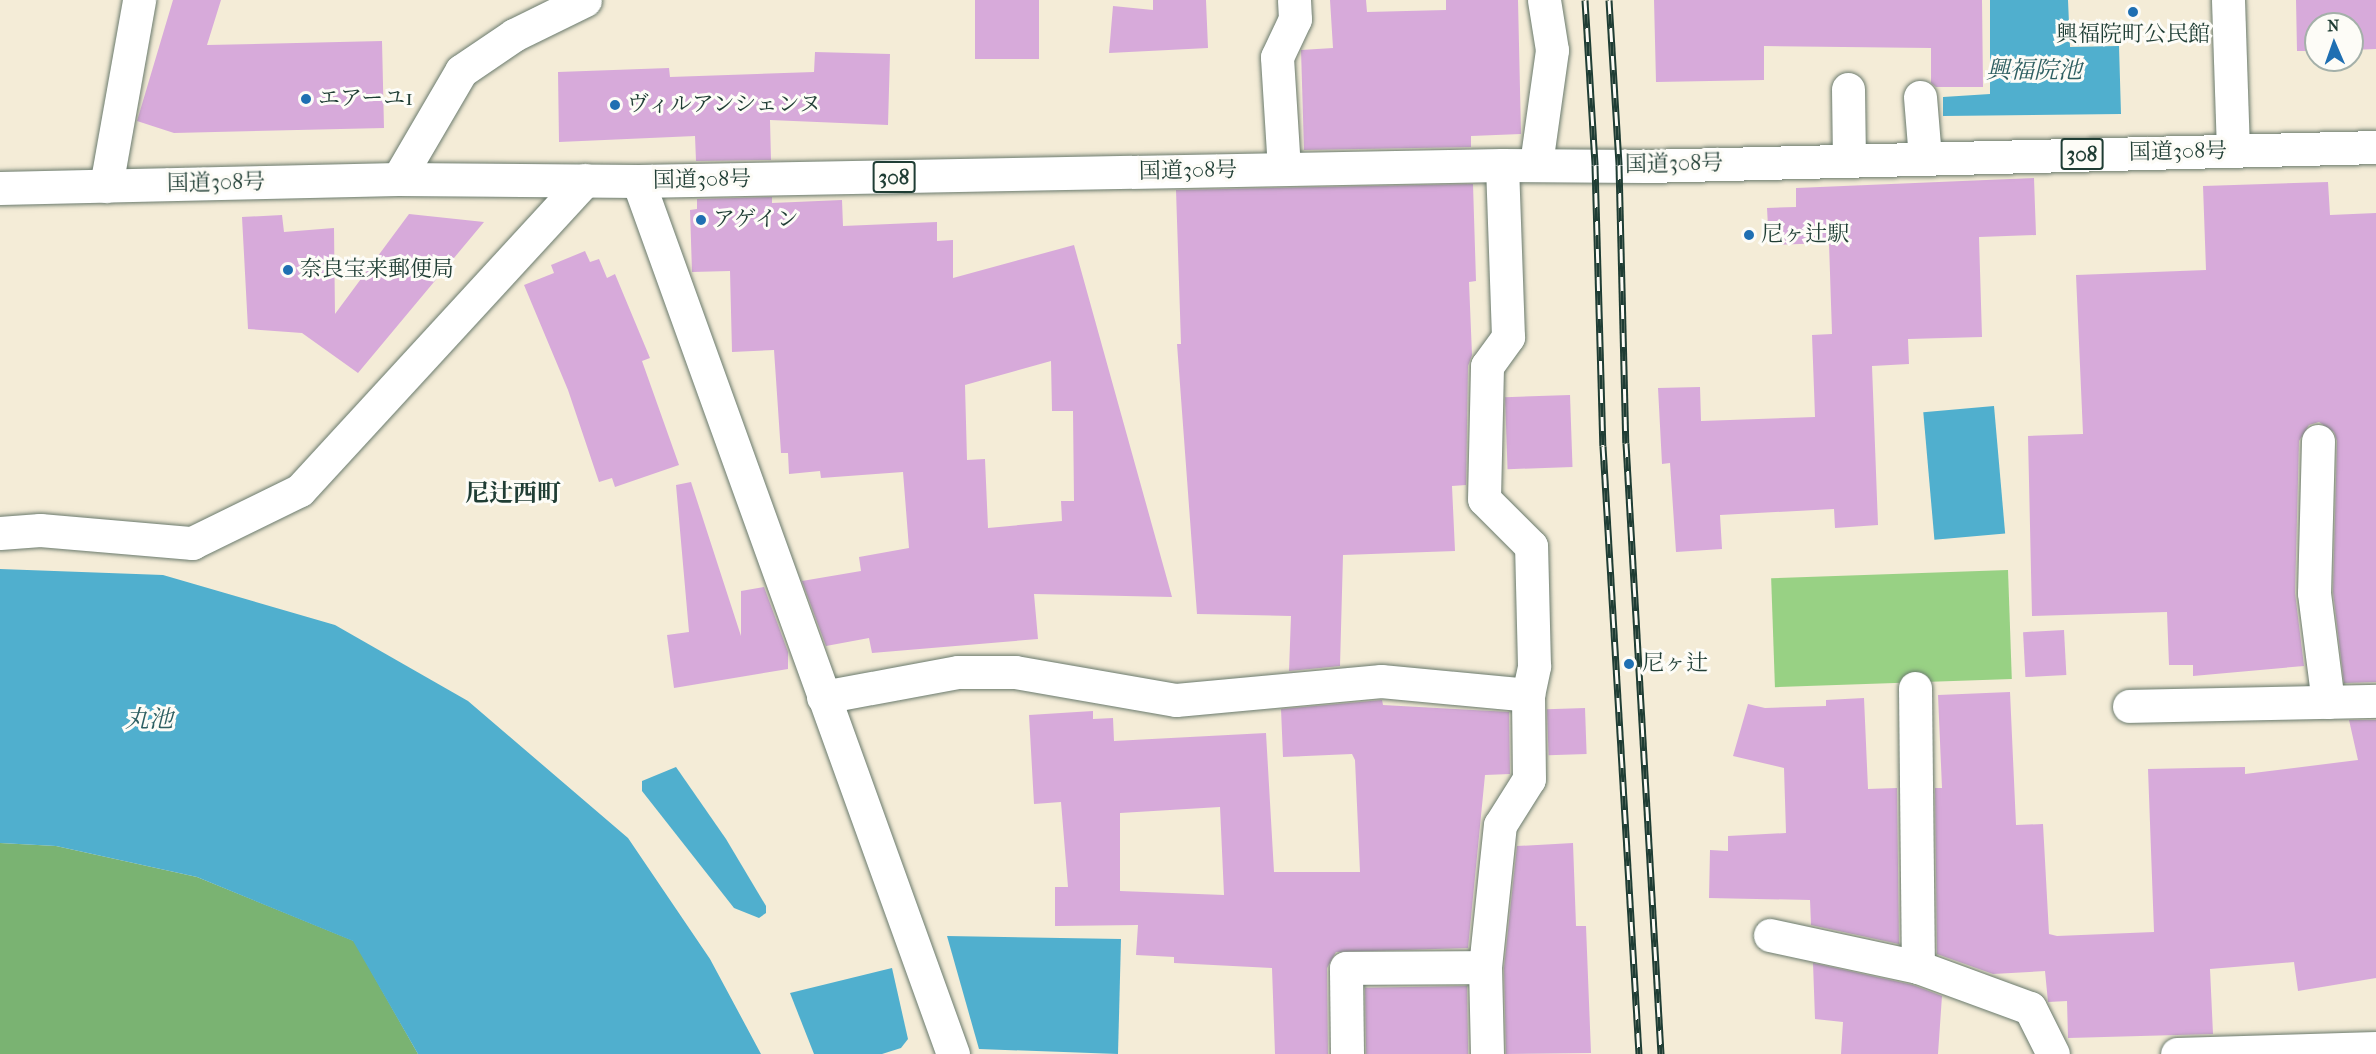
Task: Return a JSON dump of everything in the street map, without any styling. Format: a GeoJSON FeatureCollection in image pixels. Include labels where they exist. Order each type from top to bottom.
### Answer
{"type":"FeatureCollection","features":[{"type":"Feature","properties":{"kind":"main road"},"geometry":{"type":"LineString","coordinates":[[106,186],[139,0]]}},
{"type":"Feature","properties":{"kind":"main road"},"geometry":{"type":"LineString","coordinates":[[398,179],[461,71],[514,35],[585,0]]}},
{"type":"Feature","properties":{"kind":"main road"},"geometry":{"type":"LineString","coordinates":[[1284,169],[1277,57],[1294,19],[1294,0]]}},
{"type":"Feature","properties":{"kind":"main road"},"geometry":{"type":"LineString","coordinates":[[1536,164],[1552,50],[1544,0]]}},
{"type":"Feature","properties":{"kind":"main road"},"geometry":{"type":"LineString","coordinates":[[2228,0],[2233,151]]}},
{"type":"Feature","properties":{"kind":"main road"},"geometry":{"type":"LineString","coordinates":[[1848,89],[1849,159]]}},
{"type":"Feature","properties":{"kind":"main road"},"geometry":{"type":"LineString","coordinates":[[1920,97],[1925,158]]}},
{"type":"Feature","properties":{"kind":"main road","name":"国道308号"},"geometry":{"type":"LineString","coordinates":[[0,188],[398,179],[638,181],[1536,164],[1647,166],[2376,147]]}},
{"type":"Feature","properties":{"kind":"main road"},"geometry":{"type":"LineString","coordinates":[[1487,1054],[1485,967],[1500,825],[1529,779],[1528,695],[1534,666],[1531,546],[1484,499],[1487,366],[1508,337],[1502,165]]}},
{"type":"Feature","properties":{"kind":"main road"},"geometry":{"type":"LineString","coordinates":[[0,533],[40,530],[192,543],[300,490],[585,180]]}},
{"type":"Feature","properties":{"kind":"main road"},"geometry":{"type":"LineString","coordinates":[[638,181],[953,1054]]}},
{"type":"Feature","properties":{"kind":"main road"},"geometry":{"type":"LineString","coordinates":[[2318,441],[2314,593],[2328,702]]}},
{"type":"Feature","properties":{"kind":"main road"},"geometry":{"type":"LineString","coordinates":[[823,697],[958,672],[1015,672],[1176,700],[1381,681],[1528,695]]}},
{"type":"Feature","properties":{"kind":"main road"},"geometry":{"type":"LineString","coordinates":[[1915,688],[1918,968]]}},
{"type":"Feature","properties":{"kind":"main road"},"geometry":{"type":"LineString","coordinates":[[2129,706],[2376,701]]}},
{"type":"Feature","properties":{"kind":"main road"},"geometry":{"type":"LineString","coordinates":[[1770,935],[1918,968],[2030,1008],[2053,1054]]}},
{"type":"Feature","properties":{"kind":"main road"},"geometry":{"type":"LineString","coordinates":[[1347,1054],[1346,968],[1485,967]]}},
{"type":"Feature","properties":{"kind":"main road"},"geometry":{"type":"LineString","coordinates":[[2177,1054],[2376,1048]]}},
{"type":"Feature","properties":{"kind":"green space"},"geometry":{"type":"Polygon","coordinates":[[[2008,570],[2012,679],[1775,687],[1771,578],[2008,570]]]}},
{"type":"Feature","properties":{"kind":"green space"},"geometry":{"type":"Polygon","coordinates":[[[0,843],[56,846],[197,877],[354,941],[418,1054],[0,1054],[0,843]]]}},
{"type":"Feature","properties":{"kind":"water","name":"興福院池"},"geometry":{"type":"Polygon","coordinates":[[[1990,0],[2068,0],[2070,47],[2119,46],[2121,114],[1943,116],[1943,97],[1990,94],[1990,0]]]}},
{"type":"Feature","properties":{"kind":"water"},"geometry":{"type":"Polygon","coordinates":[[[1994,406],[2005,534],[1934,540],[1923,412],[1994,406]]]}},
{"type":"Feature","properties":{"kind":"water","name":"丸池"},"geometry":{"type":"Polygon","coordinates":[[[0,569],[163,575],[335,625],[468,701],[628,838],[710,959],[761,1054],[418,1054],[353,941],[197,877],[56,846],[0,843],[0,569]]]}},
{"type":"Feature","properties":{"kind":"water"},"geometry":{"type":"Polygon","coordinates":[[[676,767],[726,839],[766,906],[766,913],[759,918],[734,908],[642,791],[642,781],[676,767]]]}},
{"type":"Feature","properties":{"kind":"water"},"geometry":{"type":"Polygon","coordinates":[[[947,936],[1121,939],[1118,1054],[979,1049],[947,936]]]}},
{"type":"Feature","properties":{"kind":"water"},"geometry":{"type":"Polygon","coordinates":[[[892,968],[908,1039],[901,1048],[882,1054],[814,1054],[790,993],[892,968]]]}},
{"type":"Feature","properties":{"kind":"building"},"geometry":{"type":"Polygon","coordinates":[[[173,0],[221,0],[207,45],[382,41],[384,128],[174,133],[137,121],[173,0]]]}},
{"type":"Feature","properties":{"kind":"building"},"geometry":{"type":"Polygon","coordinates":[[[975,0],[1039,0],[1039,59],[975,59],[975,0]]]}},
{"type":"Feature","properties":{"kind":"building"},"geometry":{"type":"Polygon","coordinates":[[[1153,0],[1206,0],[1208,48],[1109,53],[1113,6],[1153,10],[1153,0]]]}},
{"type":"Feature","properties":{"kind":"building"},"geometry":{"type":"Polygon","coordinates":[[[1330,0],[1366,0],[1367,12],[1446,10],[1446,0],[1518,0],[1521,134],[1471,136],[1471,147],[1304,150],[1301,50],[1333,48],[1330,0]]]}},
{"type":"Feature","properties":{"kind":"building"},"geometry":{"type":"Polygon","coordinates":[[[1654,0],[1982,0],[1983,87],[1936,87],[1931,83],[1931,48],[1764,46],[1764,80],[1656,82],[1654,0]]]}},
{"type":"Feature","properties":{"kind":"building"},"geometry":{"type":"Polygon","coordinates":[[[2296,0],[2376,0],[2376,49],[2364,50],[2364,12],[2304,12],[2304,51],[2297,51],[2296,0]]]}},
{"type":"Feature","properties":{"kind":"building"},"geometry":{"type":"Polygon","coordinates":[[[815,52],[890,54],[888,125],[770,120],[771,160],[696,161],[695,136],[559,142],[558,72],[669,68],[670,77],[814,72],[815,52]]]}},
{"type":"Feature","properties":{"kind":"building"},"geometry":{"type":"Polygon","coordinates":[[[2034,178],[2036,235],[1979,237],[1982,337],[1908,339],[1909,364],[1872,366],[1878,525],[1835,528],[1834,509],[1720,515],[1722,549],[1676,552],[1670,463],[1662,464],[1658,388],[1700,387],[1701,421],[1815,417],[1812,335],[1832,334],[1829,243],[1769,245],[1767,208],[1796,207],[1796,188],[2034,178]]]}},
{"type":"Feature","properties":{"kind":"building"},"geometry":{"type":"Polygon","coordinates":[[[2328,182],[2330,215],[2376,213],[2376,682],[2344,683],[2333,592],[2337,441],[2334,432],[2319,422],[2309,425],[2299,441],[2295,593],[2304,666],[2193,676],[2193,665],[2169,665],[2167,612],[2032,616],[2028,436],[2083,434],[2076,275],[2206,270],[2203,186],[2328,182]]]}},
{"type":"Feature","properties":{"kind":"building"},"geometry":{"type":"Polygon","coordinates":[[[1473,184],[1476,281],[1469,282],[1472,355],[1468,366],[1466,485],[1452,486],[1455,551],[1343,555],[1340,666],[1289,671],[1291,616],[1197,614],[1177,344],[1181,344],[1176,190],[1473,184]]]}},
{"type":"Feature","properties":{"kind":"building"},"geometry":{"type":"Polygon","coordinates":[[[772,197],[772,203],[842,200],[843,226],[937,222],[937,241],[953,240],[953,278],[1074,245],[1172,597],[1034,594],[1038,639],[872,653],[869,638],[826,646],[802,581],[861,571],[859,557],[909,548],[903,472],[821,478],[820,471],[789,474],[788,453],[781,453],[774,350],[732,352],[730,271],[692,272],[690,210],[697,209],[697,199],[772,197]],[[1051,361],[965,385],[967,460],[985,459],[988,528],[1062,521],[1061,501],[1074,501],[1073,411],[1052,411],[1051,361]]]}},
{"type":"Feature","properties":{"kind":"building"},"geometry":{"type":"Polygon","coordinates":[[[409,214],[484,222],[358,373],[302,333],[248,329],[242,217],[282,215],[284,232],[334,228],[335,314],[409,214]]]}},
{"type":"Feature","properties":{"kind":"building"},"geometry":{"type":"Polygon","coordinates":[[[585,251],[590,262],[599,259],[607,278],[615,274],[650,358],[642,361],[679,465],[615,487],[612,478],[599,482],[568,390],[524,285],[554,273],[551,265],[585,251]]]}},
{"type":"Feature","properties":{"kind":"building"},"geometry":{"type":"Polygon","coordinates":[[[1570,395],[1573,467],[1508,469],[1505,397],[1570,395]]]}},
{"type":"Feature","properties":{"kind":"building"},"geometry":{"type":"Polygon","coordinates":[[[691,482],[741,636],[741,591],[764,587],[788,652],[788,669],[674,688],[667,635],[689,632],[676,485],[691,482]]]}},
{"type":"Feature","properties":{"kind":"building"},"geometry":{"type":"Polygon","coordinates":[[[2064,630],[2066,675],[2025,677],[2023,632],[2064,630]]]}},
{"type":"Feature","properties":{"kind":"building"},"geometry":{"type":"Polygon","coordinates":[[[2010,692],[2016,825],[2043,824],[2049,934],[2057,936],[2154,932],[2148,769],[2245,767],[2245,774],[2358,760],[2349,720],[2376,720],[2376,978],[2298,991],[2294,962],[2210,969],[2213,1034],[2068,1038],[2067,1001],[2048,1002],[2045,971],[1993,974],[1937,954],[1935,788],[1942,788],[1938,695],[2010,692]]]}},
{"type":"Feature","properties":{"kind":"building"},"geometry":{"type":"Polygon","coordinates":[[[1864,698],[1868,789],[1897,788],[1899,944],[1811,925],[1810,900],[1709,898],[1710,850],[1728,851],[1728,836],[1786,833],[1784,768],[1733,756],[1748,704],[1765,708],[1826,706],[1826,700],[1864,698]]]}},
{"type":"Feature","properties":{"kind":"building"},"geometry":{"type":"Polygon","coordinates":[[[1382,700],[1383,705],[1509,712],[1510,774],[1485,775],[1468,948],[1336,952],[1327,968],[1328,1054],[1275,1054],[1272,968],[1174,963],[1174,957],[1136,955],[1138,925],[1055,926],[1055,887],[1068,887],[1061,802],[1034,804],[1029,715],[1093,711],[1093,719],[1113,718],[1114,741],[1266,733],[1274,872],[1360,872],[1355,760],[1352,754],[1283,757],[1281,709],[1382,700]],[[1220,807],[1120,813],[1120,891],[1224,895],[1220,807]]]}},
{"type":"Feature","properties":{"kind":"building"},"geometry":{"type":"Polygon","coordinates":[[[1585,708],[1587,754],[1549,755],[1547,709],[1585,708]]]}},
{"type":"Feature","properties":{"kind":"building"},"geometry":{"type":"Polygon","coordinates":[[[1573,843],[1576,926],[1586,926],[1591,1053],[1506,1054],[1504,968],[1517,846],[1573,843]]]}},
{"type":"Feature","properties":{"kind":"building"},"geometry":{"type":"Polygon","coordinates":[[[1813,963],[1913,985],[1942,996],[1938,1054],[1841,1054],[1843,1022],[1815,1019],[1813,963]]]}},
{"type":"Feature","properties":{"kind":"building"},"geometry":{"type":"Polygon","coordinates":[[[1467,986],[1468,1054],[1366,1054],[1365,988],[1467,986]]]}},
{"type":"Feature","properties":{"kind":"railway"},"geometry":{"type":"LineString","coordinates":[[1585,0],[1595,165],[1603,446],[1639,1054]]}},
{"type":"Feature","properties":{"kind":"railway"},"geometry":{"type":"LineString","coordinates":[[1609,0],[1619,165],[1626,443],[1661,1054]]}},
{"type":"Feature","properties":{"kind":"place","name":"興福院町公民館"},"geometry":{"type":"Point","coordinates":[2133,12]}},
{"type":"Feature","properties":{"kind":"place","name":"エアーユ1"},"geometry":{"type":"Point","coordinates":[306,99]}},
{"type":"Feature","properties":{"kind":"place","name":"ヴィルアンシェンヌ"},"geometry":{"type":"Point","coordinates":[615,105]}},
{"type":"Feature","properties":{"kind":"place","name":"アゲイン"},"geometry":{"type":"Point","coordinates":[701,220]}},
{"type":"Feature","properties":{"kind":"place","name":"尼ヶ辻駅"},"geometry":{"type":"Point","coordinates":[1749,235]}},
{"type":"Feature","properties":{"kind":"place","name":"奈良宝来郵便局"},"geometry":{"type":"Point","coordinates":[288,270]}},
{"type":"Feature","properties":{"kind":"place","name":"尼ヶ辻"},"geometry":{"type":"Point","coordinates":[1629,664]}},
{"type":"Feature","properties":{"kind":"district","name":"尼辻西町"},"geometry":{"type":"Point","coordinates":[513,494]}}]}
